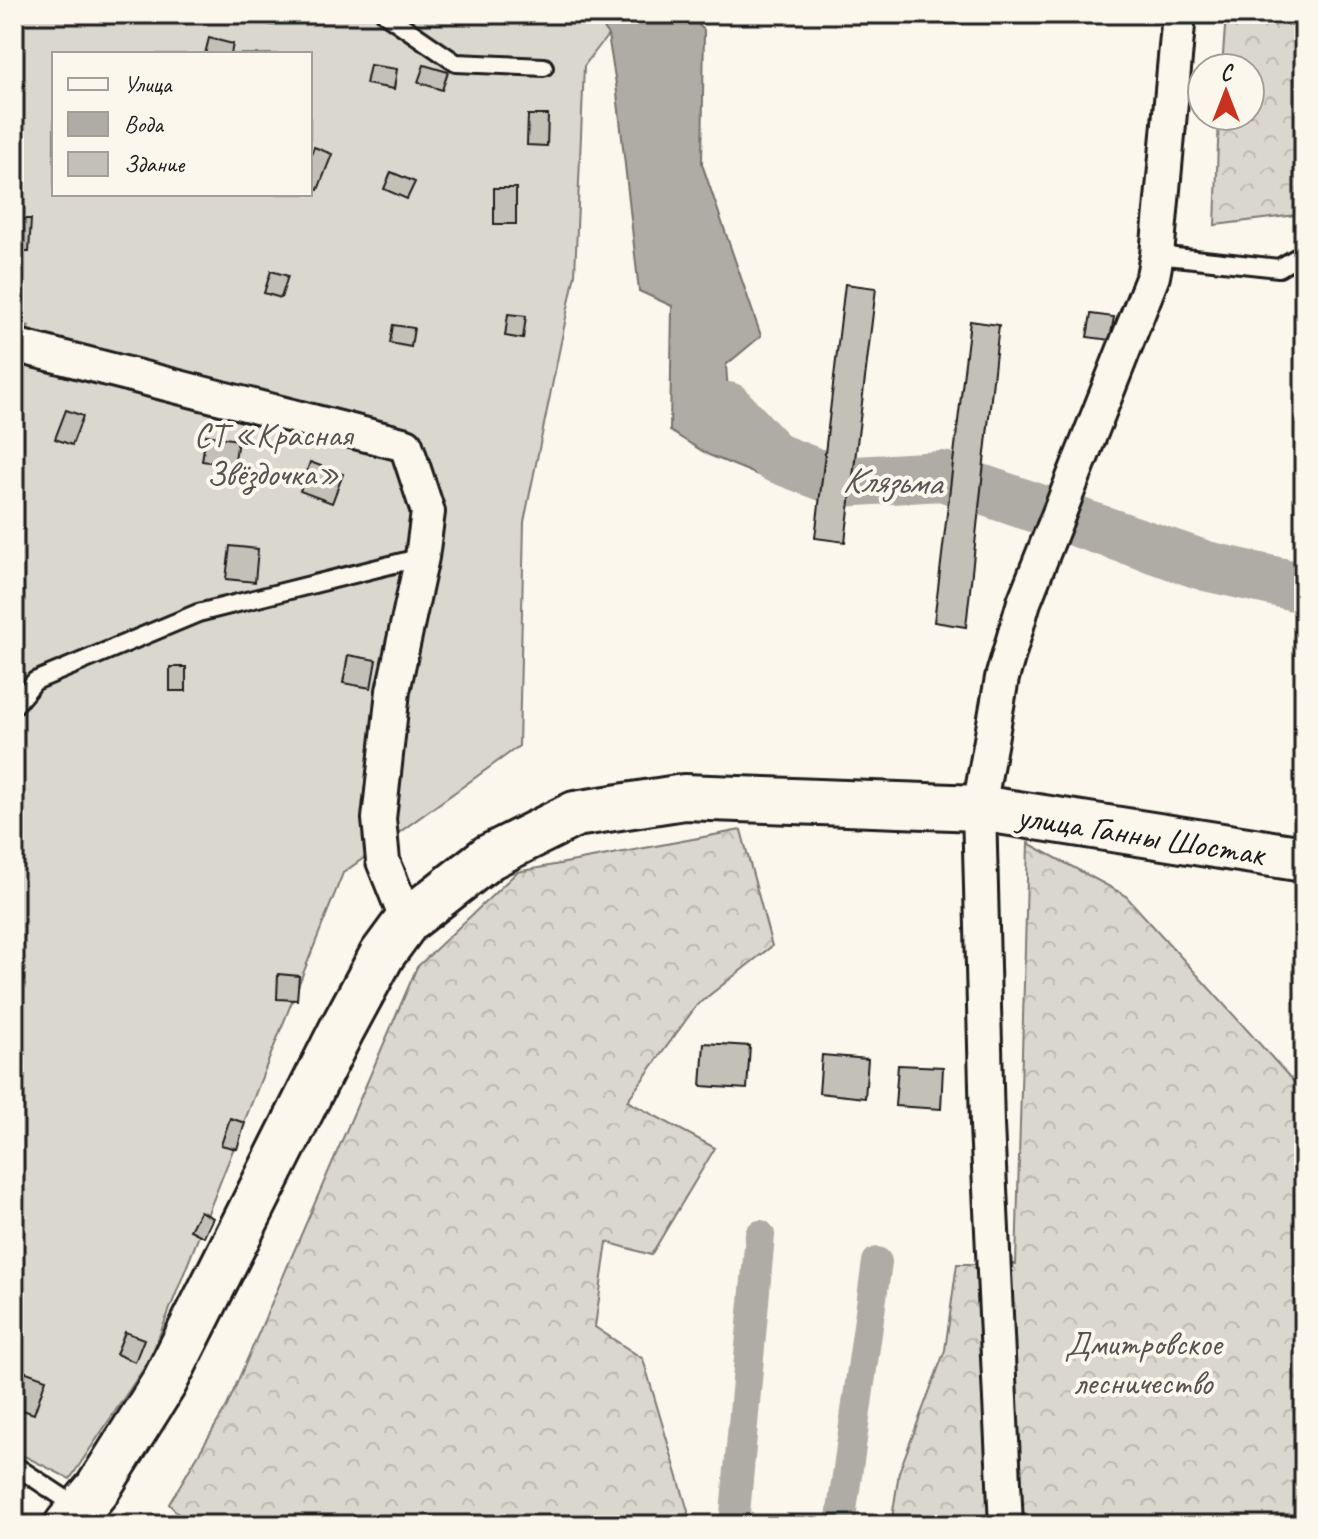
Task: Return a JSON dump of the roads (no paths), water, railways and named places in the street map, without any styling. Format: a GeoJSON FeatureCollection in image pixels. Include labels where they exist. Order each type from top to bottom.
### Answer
{"type":"FeatureCollection","features":[{"type":"Feature","properties":{"kind":"main road","name":"улица Ганны Шостак"},"geometry":{"type":"LineString","coordinates":[[74,1517],[98,1488],[164,1383],[382,955],[407,921],[489,857],[575,814],[684,797],[979,808],[1304,859]]}},
{"type":"Feature","properties":{"kind":"street"},"geometry":{"type":"LineString","coordinates":[[1006,1525],[987,1125],[979,808],[1002,678],[1024,602],[1153,276],[1179,14]]}},
{"type":"Feature","properties":{"kind":"street"},"geometry":{"type":"LineString","coordinates":[[14,345],[406,445],[428,512],[422,557],[393,691],[379,819],[383,861],[407,921]]}},
{"type":"Feature","properties":{"kind":"lane"},"geometry":{"type":"LineString","coordinates":[[385,14],[456,63],[544,67]]}},
{"type":"Feature","properties":{"kind":"lane"},"geometry":{"type":"LineString","coordinates":[[1157,255],[1279,268],[1304,253]]}},
{"type":"Feature","properties":{"kind":"lane"},"geometry":{"type":"LineString","coordinates":[[14,706],[35,681],[198,613],[422,557]]}},
{"type":"Feature","properties":{"kind":"lane"},"geometry":{"type":"LineString","coordinates":[[14,1465],[74,1517]]}},
{"type":"Feature","properties":{"kind":"water"},"geometry":{"type":"Polygon","coordinates":[[[596,14],[688,14],[704,30],[702,164],[761,336],[726,365],[728,391],[785,444],[758,475],[709,455],[670,431],[672,306],[639,291],[616,84],[608,35],[596,14]]]}},
{"type":"Feature","properties":{"kind":"waterway","name":"Клязьма"},"geometry":{"type":"LineString","coordinates":[[728,407],[774,457],[839,482],[942,476],[1206,566],[1304,588]]}},
{"type":"Feature","properties":{"kind":"waterway"},"geometry":{"type":"LineString","coordinates":[[734,1525],[760,1235]]}},
{"type":"Feature","properties":{"kind":"waterway"},"geometry":{"type":"LineString","coordinates":[[840,1525],[877,1262]]}},
{"type":"Feature","properties":{"kind":"park label","name":"СТ «Красная Звёздочка»"},"geometry":{"type":"Point","coordinates":[273,454]}},
{"type":"Feature","properties":{"kind":"park label","name":"Дмитровское лесничество"},"geometry":{"type":"Point","coordinates":[1143,1362]}}]}
